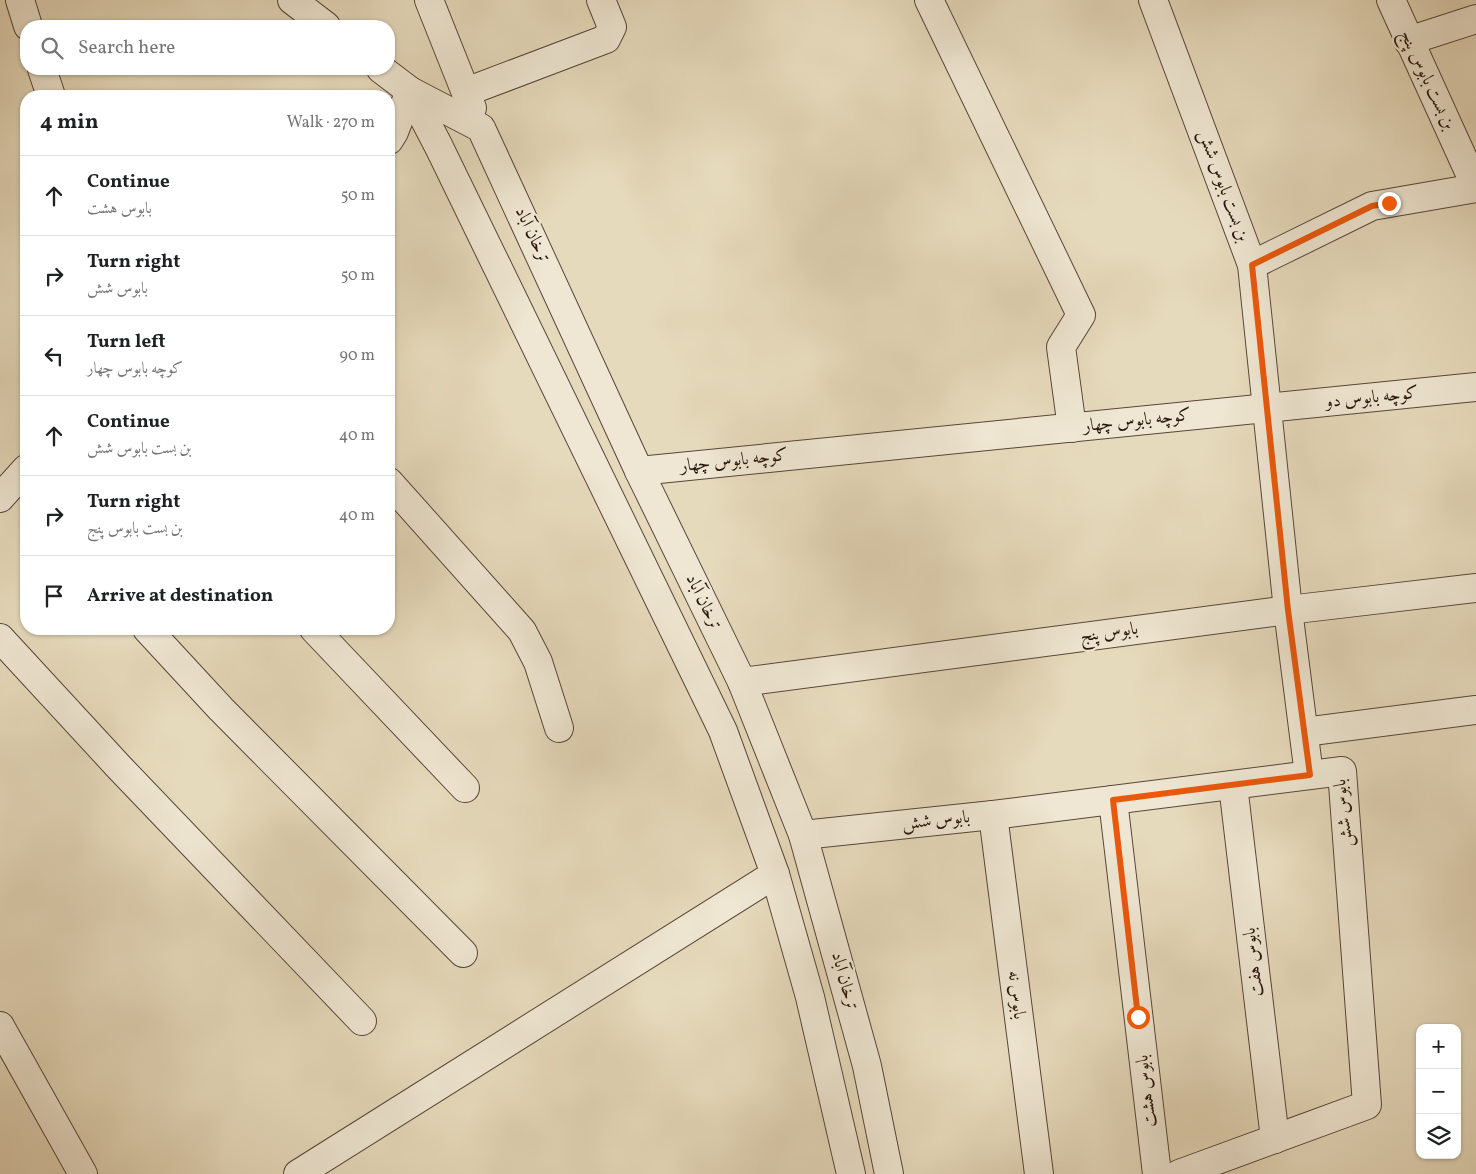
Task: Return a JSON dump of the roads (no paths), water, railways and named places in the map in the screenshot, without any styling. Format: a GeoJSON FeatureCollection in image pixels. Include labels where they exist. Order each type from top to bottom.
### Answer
{"type":"FeatureCollection","features":[{"type":"Feature","properties":{"kind":"street"},"geometry":{"type":"LineString","coordinates":[[20,0],[26,20]]}},
{"type":"Feature","properties":{"kind":"street"},"geometry":{"type":"LineString","coordinates":[[292,0],[318,20]]}},
{"type":"Feature","properties":{"kind":"street","name":"ترخان آباد"},"geometry":{"type":"LineString","coordinates":[[429,0],[480,128],[639,471],[742,682],[803,835],[867,1066],[889,1174]]}},
{"type":"Feature","properties":{"kind":"street"},"geometry":{"type":"LineString","coordinates":[[466,92],[606,39],[612,27],[601,0]]}},
{"type":"Feature","properties":{"kind":"street"},"geometry":{"type":"LineString","coordinates":[[928,0],[1081,316],[1061,347],[1072,428]]}},
{"type":"Feature","properties":{"kind":"street","name":"بن بست بابوس شش"},"geometry":{"type":"LineString","coordinates":[[1153,0],[1252,265],[1267,408]]}},
{"type":"Feature","properties":{"kind":"street","name":"بن بست بابوس پنج"},"geometry":{"type":"LineString","coordinates":[[1252,265],[1372,206],[1476,188],[1391,0]]}},
{"type":"Feature","properties":{"kind":"street"},"geometry":{"type":"LineString","coordinates":[[1408,41],[1476,19]]}},
{"type":"Feature","properties":{"kind":"street"},"geometry":{"type":"LineString","coordinates":[[44,75],[49,90]]}},
{"type":"Feature","properties":{"kind":"street"},"geometry":{"type":"LineString","coordinates":[[389,75],[410,91],[480,128]]}},
{"type":"Feature","properties":{"kind":"street"},"geometry":{"type":"LineString","coordinates":[[395,129],[410,91]]}},
{"type":"Feature","properties":{"kind":"street"},"geometry":{"type":"LineString","coordinates":[[410,91],[440,146],[723,731],[775,874],[810,997],[851,1174]]}},
{"type":"Feature","properties":{"kind":"street","name":"کوچه بابوس دو"},"geometry":{"type":"LineString","coordinates":[[1267,408],[1476,387]]}},
{"type":"Feature","properties":{"kind":"street"},"geometry":{"type":"LineString","coordinates":[[1267,408],[1288,610],[1310,775]]}},
{"type":"Feature","properties":{"kind":"street","name":"کوچه بابوس چهار"},"geometry":{"type":"LineString","coordinates":[[639,471],[1267,408]]}},
{"type":"Feature","properties":{"kind":"street"},"geometry":{"type":"LineString","coordinates":[[395,489],[522,631],[538,662],[559,728]]}},
{"type":"Feature","properties":{"kind":"street","name":"بابوس پنج"},"geometry":{"type":"LineString","coordinates":[[742,682],[1288,610],[1476,588]]}},
{"type":"Feature","properties":{"kind":"street"},"geometry":{"type":"LineString","coordinates":[[153,635],[222,709],[463,954]]}},
{"type":"Feature","properties":{"kind":"street"},"geometry":{"type":"LineString","coordinates":[[320,635],[465,788]]}},
{"type":"Feature","properties":{"kind":"street"},"geometry":{"type":"LineString","coordinates":[[0,638],[362,1021]]}},
{"type":"Feature","properties":{"kind":"street"},"geometry":{"type":"LineString","coordinates":[[1304,732],[1476,710]]}},
{"type":"Feature","properties":{"kind":"street","name":"بابوس شش"},"geometry":{"type":"LineString","coordinates":[[803,835],[993,815],[1342,771],[1367,1105],[1180,1174]]}},
{"type":"Feature","properties":{"kind":"street","name":"بابوس هفت"},"geometry":{"type":"LineString","coordinates":[[1233,785],[1275,1139]]}},
{"type":"Feature","properties":{"kind":"street","name":"بابوس هشت"},"geometry":{"type":"LineString","coordinates":[[1113,800],[1157,1174]]}},
{"type":"Feature","properties":{"kind":"street","name":"بابوس نه"},"geometry":{"type":"LineString","coordinates":[[993,815],[1039,1174]]}},
{"type":"Feature","properties":{"kind":"street"},"geometry":{"type":"LineString","coordinates":[[298,1174],[775,874]]}},
{"type":"Feature","properties":{"kind":"street"},"geometry":{"type":"LineString","coordinates":[[0,1026],[83,1174]]}}]}
